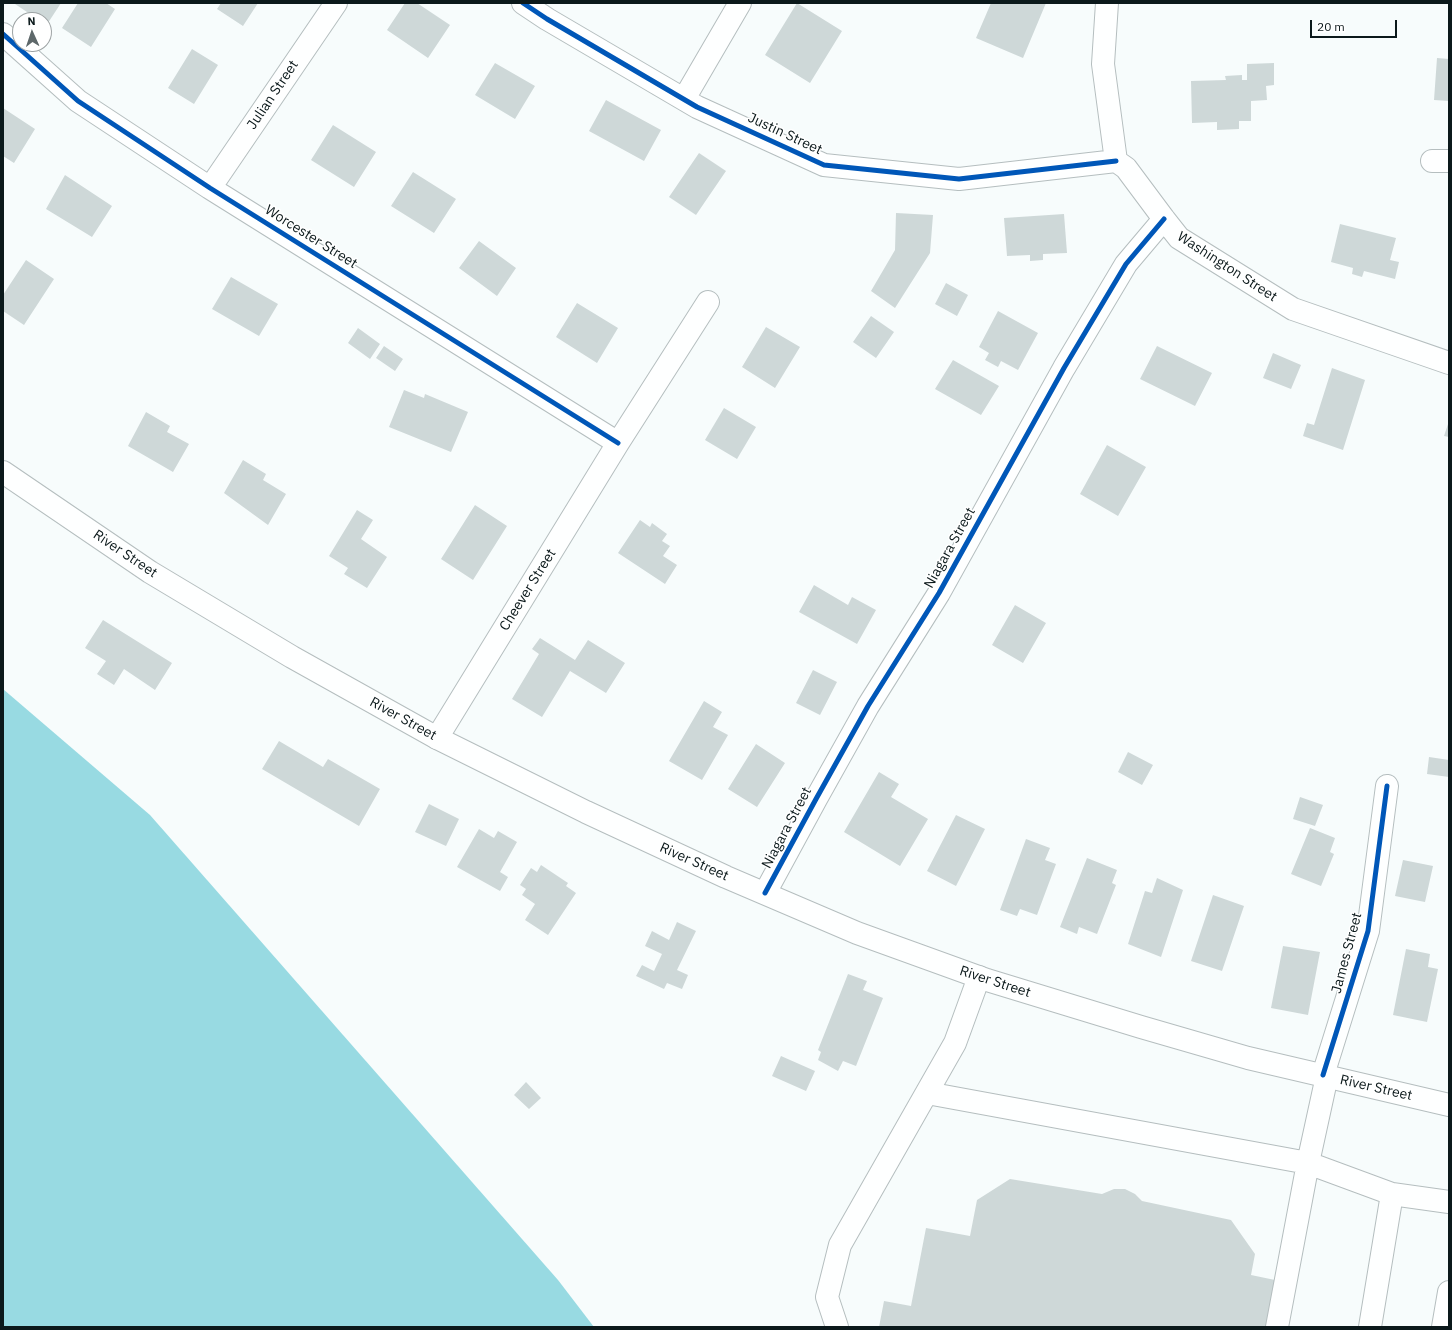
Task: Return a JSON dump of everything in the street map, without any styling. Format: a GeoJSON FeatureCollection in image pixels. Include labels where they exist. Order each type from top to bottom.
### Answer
{"type":"FeatureCollection","features":[{"type":"Feature","properties":{"kind":"street","name":"Julian Street"},"geometry":{"type":"LineString","coordinates":[[210,188],[336,3]]}},
{"type":"Feature","properties":{"kind":"street","name":"Justin Street"},"geometry":{"type":"LineString","coordinates":[[523,3],[547,19],[697,107],[824,165],[959,180],[1116,161]]}},
{"type":"Feature","properties":{"kind":"street"},"geometry":{"type":"LineString","coordinates":[[684,99],[740,3]]}},
{"type":"Feature","properties":{"kind":"street"},"geometry":{"type":"LineString","coordinates":[[1108,3],[1103,64],[1116,161]]}},
{"type":"Feature","properties":{"kind":"street","name":"Worcester Street"},"geometry":{"type":"LineString","coordinates":[[3,34],[78,101],[210,188],[618,443]]}},
{"type":"Feature","properties":{"kind":"street","name":"Washington Street"},"geometry":{"type":"LineString","coordinates":[[1116,161],[1126,168],[1164,220],[1180,238],[1293,309],[1449,363]]}},
{"type":"Feature","properties":{"kind":"street","name":"Niagara Street"},"geometry":{"type":"LineString","coordinates":[[765,894],[857,726],[939,593],[1072,355],[1126,264],[1164,220]]}},
{"type":"Feature","properties":{"kind":"street","name":"Cheever Street"},"geometry":{"type":"LineString","coordinates":[[437,738],[618,443],[708,302]]}},
{"type":"Feature","properties":{"kind":"street","name":"River Street"},"geometry":{"type":"LineString","coordinates":[[3,472],[150,572],[292,657],[437,738],[586,812],[765,894],[857,933],[979,978],[1141,1028],[1225,1052],[1449,1105]]}},
{"type":"Feature","properties":{"kind":"street","name":"James Street"},"geometry":{"type":"LineString","coordinates":[[1277,1327],[1325,1076],[1368,931],[1387,786]]}},
{"type":"Feature","properties":{"kind":"street"},"geometry":{"type":"LineString","coordinates":[[837,1327],[828,1297],[840,1245],[954,1043],[979,978]]}},
{"type":"Feature","properties":{"kind":"street"},"geometry":{"type":"LineString","coordinates":[[926,1093],[1308,1163],[1392,1194],[1449,1202]]}},
{"type":"Feature","properties":{"kind":"street"},"geometry":{"type":"LineString","coordinates":[[1370,1327],[1392,1194]]}},
{"type":"Feature","properties":{"kind":"street"},"geometry":{"type":"LineString","coordinates":[[1443,1327],[1449,1292]]}},
{"type":"Feature","properties":{"kind":"water"},"geometry":{"type":"Polygon","coordinates":[[[3,689],[150,815],[558,1280],[594,1327],[3,1327],[3,689]]]}},
{"type":"Feature","properties":{"kind":"building"},"geometry":{"type":"Polygon","coordinates":[[[61,3],[52,17],[52,12],[27,12],[15,4],[61,3]]]}},
{"type":"Feature","properties":{"kind":"building"},"geometry":{"type":"Polygon","coordinates":[[[78,3],[106,3],[115,9],[91,47],[62,28],[78,3]]]}},
{"type":"Feature","properties":{"kind":"building"},"geometry":{"type":"Polygon","coordinates":[[[221,3],[258,3],[243,26],[217,9],[221,3]]]}},
{"type":"Feature","properties":{"kind":"building"},"geometry":{"type":"Polygon","coordinates":[[[405,3],[417,3],[450,25],[428,58],[387,30],[405,3]]]}},
{"type":"Feature","properties":{"kind":"building"},"geometry":{"type":"Polygon","coordinates":[[[797,3],[842,31],[810,83],[765,55],[797,3]]]}},
{"type":"Feature","properties":{"kind":"building"},"geometry":{"type":"Polygon","coordinates":[[[991,3],[1046,3],[1023,58],[976,38],[991,3]]]}},
{"type":"Feature","properties":{"kind":"building"},"geometry":{"type":"Polygon","coordinates":[[[192,49],[218,65],[194,104],[168,88],[192,49]]]}},
{"type":"Feature","properties":{"kind":"building"},"geometry":{"type":"Polygon","coordinates":[[[1437,58],[1449,59],[1449,101],[1434,100],[1437,58]]]}},
{"type":"Feature","properties":{"kind":"building"},"geometry":{"type":"Polygon","coordinates":[[[495,63],[535,86],[515,119],[475,95],[495,63]]]}},
{"type":"Feature","properties":{"kind":"building"},"geometry":{"type":"Polygon","coordinates":[[[1274,63],[1274,85],[1266,86],[1267,100],[1251,101],[1251,121],[1239,121],[1239,129],[1217,130],[1217,122],[1192,123],[1191,81],[1226,80],[1225,76],[1242,75],[1242,80],[1247,80],[1247,64],[1274,63]]]}},
{"type":"Feature","properties":{"kind":"building"},"geometry":{"type":"Polygon","coordinates":[[[606,100],[661,130],[644,161],[589,131],[606,100]]]}},
{"type":"Feature","properties":{"kind":"building"},"geometry":{"type":"Polygon","coordinates":[[[3,108],[35,129],[14,163],[3,156],[3,108]]]}},
{"type":"Feature","properties":{"kind":"building"},"geometry":{"type":"Polygon","coordinates":[[[333,125],[376,152],[354,187],[311,160],[333,125]]]}},
{"type":"Feature","properties":{"kind":"building"},"geometry":{"type":"Polygon","coordinates":[[[699,153],[726,171],[696,215],[669,197],[699,153]]]}},
{"type":"Feature","properties":{"kind":"building"},"geometry":{"type":"Polygon","coordinates":[[[413,172],[456,199],[434,233],[391,206],[413,172]]]}},
{"type":"Feature","properties":{"kind":"building"},"geometry":{"type":"Polygon","coordinates":[[[65,175],[112,206],[92,237],[46,209],[65,175]]]}},
{"type":"Feature","properties":{"kind":"building"},"geometry":{"type":"Polygon","coordinates":[[[896,213],[933,215],[930,253],[895,308],[871,291],[895,250],[896,213]]]}},
{"type":"Feature","properties":{"kind":"building"},"geometry":{"type":"Polygon","coordinates":[[[1064,214],[1067,253],[1043,254],[1043,260],[1030,261],[1030,255],[1007,256],[1004,218],[1064,214]]]}},
{"type":"Feature","properties":{"kind":"building"},"geometry":{"type":"Polygon","coordinates":[[[1340,224],[1396,238],[1390,260],[1399,262],[1395,279],[1364,271],[1362,277],[1352,274],[1353,268],[1331,262],[1340,224]]]}},
{"type":"Feature","properties":{"kind":"building"},"geometry":{"type":"Polygon","coordinates":[[[479,241],[516,268],[497,296],[459,268],[479,241]]]}},
{"type":"Feature","properties":{"kind":"building"},"geometry":{"type":"Polygon","coordinates":[[[26,260],[54,279],[24,325],[3,311],[3,295],[26,260]]]}},
{"type":"Feature","properties":{"kind":"building"},"geometry":{"type":"Polygon","coordinates":[[[231,277],[278,304],[259,336],[212,309],[231,277]]]}},
{"type":"Feature","properties":{"kind":"building"},"geometry":{"type":"Polygon","coordinates":[[[946,283],[968,295],[957,316],[935,304],[946,283]]]}},
{"type":"Feature","properties":{"kind":"building"},"geometry":{"type":"Polygon","coordinates":[[[577,303],[618,328],[597,363],[556,337],[577,303]]]}},
{"type":"Feature","properties":{"kind":"building"},"geometry":{"type":"Polygon","coordinates":[[[998,311],[1038,333],[1018,370],[1001,361],[998,367],[985,360],[989,353],[979,347],[998,311]]]}},
{"type":"Feature","properties":{"kind":"building"},"geometry":{"type":"Polygon","coordinates":[[[871,316],[894,332],[876,358],[853,342],[871,316]]]}},
{"type":"Feature","properties":{"kind":"building"},"geometry":{"type":"Polygon","coordinates":[[[766,327],[800,347],[775,388],[742,367],[766,327]]]}},
{"type":"Feature","properties":{"kind":"building"},"geometry":{"type":"Polygon","coordinates":[[[358,328],[380,344],[370,359],[348,343],[358,328]]]}},
{"type":"Feature","properties":{"kind":"building"},"geometry":{"type":"Polygon","coordinates":[[[384,346],[403,359],[395,371],[376,358],[384,346]]]}},
{"type":"Feature","properties":{"kind":"building"},"geometry":{"type":"Polygon","coordinates":[[[1157,346],[1212,373],[1195,406],[1140,379],[1157,346]]]}},
{"type":"Feature","properties":{"kind":"building"},"geometry":{"type":"Polygon","coordinates":[[[1273,353],[1301,365],[1291,389],[1263,378],[1273,353]]]}},
{"type":"Feature","properties":{"kind":"building"},"geometry":{"type":"Polygon","coordinates":[[[953,360],[999,386],[981,415],[935,389],[953,360]]]}},
{"type":"Feature","properties":{"kind":"building"},"geometry":{"type":"Polygon","coordinates":[[[1332,368],[1365,380],[1343,450],[1303,436],[1307,423],[1314,425],[1332,368]]]}},
{"type":"Feature","properties":{"kind":"building"},"geometry":{"type":"Polygon","coordinates":[[[404,390],[424,398],[425,394],[468,412],[451,452],[389,427],[404,390]]]}},
{"type":"Feature","properties":{"kind":"building"},"geometry":{"type":"Polygon","coordinates":[[[724,408],[756,427],[737,459],[705,440],[724,408]]]}},
{"type":"Feature","properties":{"kind":"building"},"geometry":{"type":"Polygon","coordinates":[[[146,412],[170,426],[167,432],[189,444],[173,472],[128,446],[146,412]]]}},
{"type":"Feature","properties":{"kind":"building"},"geometry":{"type":"Polygon","coordinates":[[[1449,421],[1449,437],[1444,436],[1449,421]]]}},
{"type":"Feature","properties":{"kind":"building"},"geometry":{"type":"Polygon","coordinates":[[[1107,445],[1146,467],[1118,516],[1080,494],[1107,445]]]}},
{"type":"Feature","properties":{"kind":"building"},"geometry":{"type":"Polygon","coordinates":[[[243,460],[266,474],[263,480],[286,494],[268,525],[224,493],[243,460]]]}},
{"type":"Feature","properties":{"kind":"building"},"geometry":{"type":"Polygon","coordinates":[[[475,505],[507,526],[473,580],[441,559],[475,505]]]}},
{"type":"Feature","properties":{"kind":"building"},"geometry":{"type":"Polygon","coordinates":[[[357,510],[373,520],[361,539],[387,557],[367,588],[344,574],[348,568],[329,556],[357,510]]]}},
{"type":"Feature","properties":{"kind":"building"},"geometry":{"type":"Polygon","coordinates":[[[640,520],[650,527],[652,523],[667,534],[662,541],[670,546],[663,556],[677,565],[665,584],[618,553],[640,520]]]}},
{"type":"Feature","properties":{"kind":"building"},"geometry":{"type":"Polygon","coordinates":[[[814,585],[848,605],[852,597],[876,610],[857,644],[799,612],[814,585]]]}},
{"type":"Feature","properties":{"kind":"building"},"geometry":{"type":"Polygon","coordinates":[[[1015,605],[1046,623],[1023,663],[992,645],[1015,605]]]}},
{"type":"Feature","properties":{"kind":"building"},"geometry":{"type":"Polygon","coordinates":[[[103,620],[172,663],[155,690],[124,669],[114,685],[97,674],[106,661],[85,648],[103,620]]]}},
{"type":"Feature","properties":{"kind":"building"},"geometry":{"type":"Polygon","coordinates":[[[540,638],[575,660],[588,640],[625,663],[606,693],[570,671],[542,717],[512,699],[539,654],[532,649],[540,638]]]}},
{"type":"Feature","properties":{"kind":"building"},"geometry":{"type":"Polygon","coordinates":[[[813,670],[837,682],[820,715],[796,703],[813,670]]]}},
{"type":"Feature","properties":{"kind":"building"},"geometry":{"type":"Polygon","coordinates":[[[704,701],[722,712],[713,727],[728,735],[702,780],[669,761],[704,701]]]}},
{"type":"Feature","properties":{"kind":"building"},"geometry":{"type":"Polygon","coordinates":[[[279,741],[323,767],[328,759],[380,789],[359,826],[262,769],[279,741]]]}},
{"type":"Feature","properties":{"kind":"building"},"geometry":{"type":"Polygon","coordinates":[[[756,744],[785,763],[757,807],[728,789],[756,744]]]}},
{"type":"Feature","properties":{"kind":"building"},"geometry":{"type":"Polygon","coordinates":[[[1128,752],[1153,765],[1142,785],[1118,772],[1128,752]]]}},
{"type":"Feature","properties":{"kind":"building"},"geometry":{"type":"Polygon","coordinates":[[[1429,757],[1449,760],[1449,777],[1427,774],[1429,757]]]}},
{"type":"Feature","properties":{"kind":"building"},"geometry":{"type":"Polygon","coordinates":[[[879,772],[899,784],[891,797],[928,819],[900,866],[844,832],[879,772]]]}},
{"type":"Feature","properties":{"kind":"building"},"geometry":{"type":"Polygon","coordinates":[[[1300,797],[1323,805],[1315,826],[1293,819],[1300,797]]]}},
{"type":"Feature","properties":{"kind":"building"},"geometry":{"type":"Polygon","coordinates":[[[429,804],[459,819],[446,846],[415,832],[429,804]]]}},
{"type":"Feature","properties":{"kind":"building"},"geometry":{"type":"Polygon","coordinates":[[[956,815],[985,829],[956,886],[927,871],[956,815]]]}},
{"type":"Feature","properties":{"kind":"building"},"geometry":{"type":"Polygon","coordinates":[[[1310,828],[1335,838],[1330,852],[1334,854],[1321,886],[1291,874],[1310,828]]]}},
{"type":"Feature","properties":{"kind":"building"},"geometry":{"type":"Polygon","coordinates":[[[479,829],[494,838],[498,831],[517,842],[500,872],[508,877],[500,891],[457,867],[479,829]]]}},
{"type":"Feature","properties":{"kind":"building"},"geometry":{"type":"Polygon","coordinates":[[[1026,839],[1050,848],[1045,860],[1056,864],[1037,915],[1020,909],[1017,916],[1000,910],[1026,839]]]}},
{"type":"Feature","properties":{"kind":"building"},"geometry":{"type":"Polygon","coordinates":[[[1087,858],[1117,870],[1112,883],[1116,885],[1097,934],[1079,927],[1077,934],[1060,927],[1087,858]]]}},
{"type":"Feature","properties":{"kind":"building"},"geometry":{"type":"Polygon","coordinates":[[[1403,860],[1433,866],[1425,902],[1395,896],[1403,860]]]}},
{"type":"Feature","properties":{"kind":"building"},"geometry":{"type":"Polygon","coordinates":[[[541,865],[568,883],[566,886],[576,893],[548,935],[525,920],[535,904],[522,895],[526,889],[520,885],[531,868],[537,872],[541,865]]]}},
{"type":"Feature","properties":{"kind":"building"},"geometry":{"type":"Polygon","coordinates":[[[1157,878],[1183,890],[1161,957],[1128,944],[1145,891],[1152,893],[1157,878]]]}},
{"type":"Feature","properties":{"kind":"building"},"geometry":{"type":"Polygon","coordinates":[[[1213,895],[1244,906],[1222,971],[1191,961],[1213,895]]]}},
{"type":"Feature","properties":{"kind":"building"},"geometry":{"type":"Polygon","coordinates":[[[677,922],[696,931],[677,970],[688,975],[682,989],[667,983],[664,989],[636,976],[642,965],[654,971],[662,954],[645,946],[652,931],[669,940],[677,922]]]}},
{"type":"Feature","properties":{"kind":"building"},"geometry":{"type":"Polygon","coordinates":[[[1283,946],[1320,952],[1308,1015],[1271,1008],[1283,946]]]}},
{"type":"Feature","properties":{"kind":"building"},"geometry":{"type":"Polygon","coordinates":[[[1406,949],[1430,954],[1428,967],[1438,969],[1427,1022],[1393,1015],[1406,949]]]}},
{"type":"Feature","properties":{"kind":"building"},"geometry":{"type":"Polygon","coordinates":[[[848,974],[867,981],[863,990],[883,998],[856,1066],[843,1061],[838,1071],[818,1060],[821,1052],[818,1050],[848,974]]]}},
{"type":"Feature","properties":{"kind":"building"},"geometry":{"type":"Polygon","coordinates":[[[781,1056],[815,1071],[806,1091],[772,1076],[781,1056]]]}},
{"type":"Feature","properties":{"kind":"building"},"geometry":{"type":"Polygon","coordinates":[[[526,1082],[541,1098],[529,1109],[514,1095],[526,1082]]]}},
{"type":"Feature","properties":{"kind":"building"},"geometry":{"type":"Polygon","coordinates":[[[1010,1179],[1102,1194],[1114,1189],[1125,1189],[1135,1194],[1142,1201],[1231,1220],[1255,1254],[1251,1275],[1275,1280],[1266,1327],[879,1327],[884,1301],[911,1306],[926,1228],[970,1236],[977,1200],[1010,1179]]]}},
{"type":"Feature","properties":{"kind":"cycle path"},"geometry":{"type":"LineString","coordinates":[[523,3],[547,19],[697,107],[824,165],[959,179],[1116,161]]}},
{"type":"Feature","properties":{"kind":"cycle path"},"geometry":{"type":"LineString","coordinates":[[3,34],[78,101],[210,188],[618,443]]}},
{"type":"Feature","properties":{"kind":"cycle path"},"geometry":{"type":"LineString","coordinates":[[765,893],[868,706],[939,593],[1064,368],[1126,264],[1164,219]]}},
{"type":"Feature","properties":{"kind":"cycle path"},"geometry":{"type":"LineString","coordinates":[[1323,1075],[1368,931],[1387,786]]}}]}
